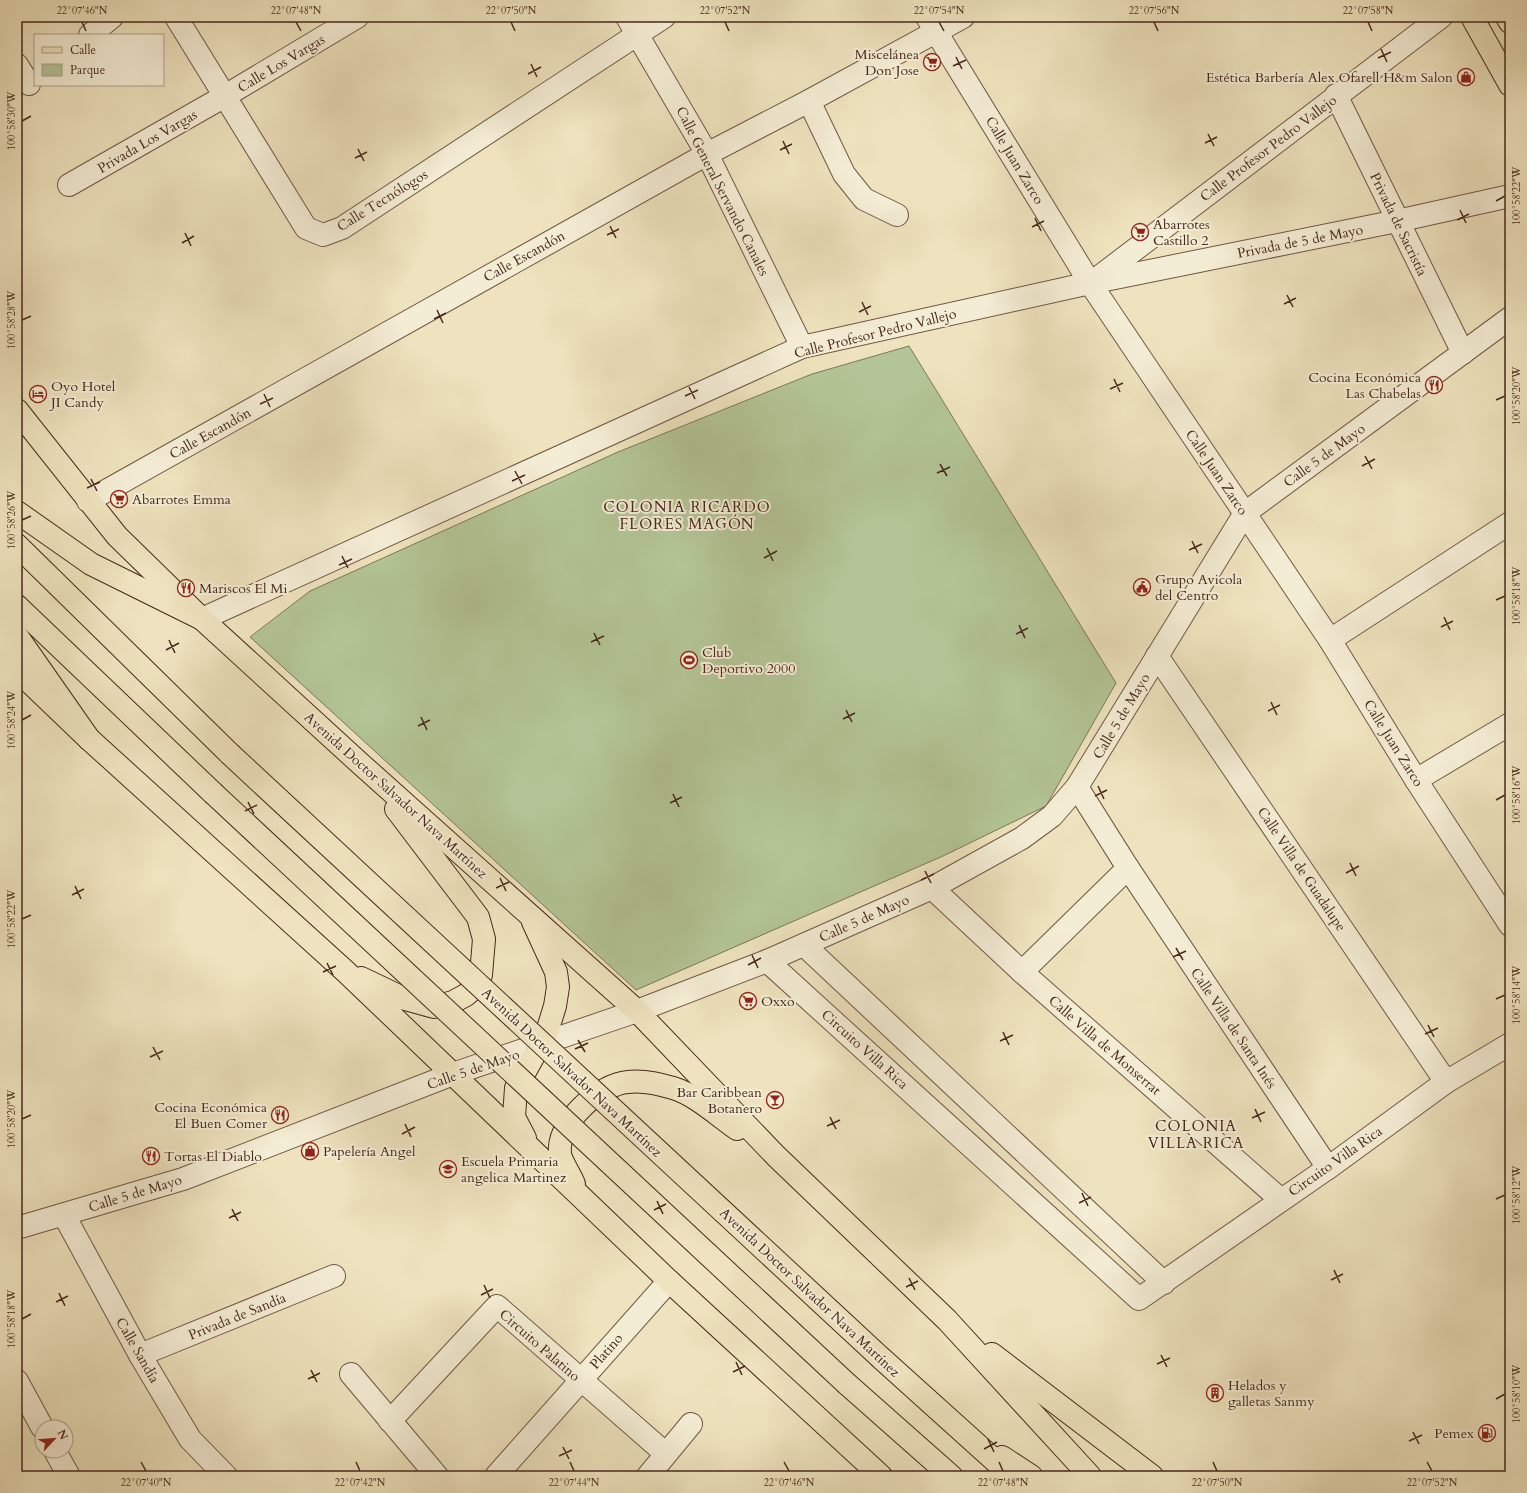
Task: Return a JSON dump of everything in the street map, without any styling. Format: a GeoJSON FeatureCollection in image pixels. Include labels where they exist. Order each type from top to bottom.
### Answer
{"type":"FeatureCollection","features":[{"type":"Feature","properties":{"kind":"main road"},"geometry":{"type":"LineString","coordinates":[[1472,17],[1510,86]]}},
{"type":"Feature","properties":{"kind":"main road"},"geometry":{"type":"LineString","coordinates":[[1507,17],[1510,22]]}},
{"type":"Feature","properties":{"kind":"main road","name":"Avenida Doctor Salvador Nava Martínez"},"geometry":{"type":"LineString","coordinates":[[17,410],[117,536],[202,619],[364,767],[637,1011],[776,1156],[947,1320],[1090,1476]]}},
{"type":"Feature","properties":{"kind":"main road"},"geometry":{"type":"LineString","coordinates":[[17,512],[91,564],[202,619]]}},
{"type":"Feature","properties":{"kind":"main road","name":"Avenida Doctor Salvador Nava Martínez"},"geometry":{"type":"LineString","coordinates":[[17,545],[230,754],[881,1358],[964,1431],[1012,1476]]}},
{"type":"Feature","properties":{"kind":"main road"},"geometry":{"type":"LineString","coordinates":[[17,606],[213,793],[846,1384],[951,1476]]}},
{"type":"Feature","properties":{"kind":"main road"},"geometry":{"type":"LineString","coordinates":[[17,636],[89,739]]}},
{"type":"Feature","properties":{"kind":"main road"},"geometry":{"type":"LineString","coordinates":[[21,678],[345,971],[669,1281],[881,1476]]}},
{"type":"Feature","properties":{"kind":"main road"},"geometry":{"type":"LineString","coordinates":[[345,971],[406,999],[434,1007],[453,1002],[466,996],[474,988],[481,975],[483,962],[484,939],[478,917],[364,767]]}},
{"type":"Feature","properties":{"kind":"main road"},"geometry":{"type":"LineString","coordinates":[[530,915],[556,972],[558,987],[556,1006],[547,1032],[516,1088],[514,1117],[531,1149]]}},
{"type":"Feature","properties":{"kind":"main road"},"geometry":{"type":"LineString","coordinates":[[600,1214],[578,1191],[560,1154],[564,1132],[580,1108],[608,1087],[628,1082],[652,1083],[674,1088],[694,1099],[776,1156]]}},
{"type":"Feature","properties":{"kind":"main road"},"geometry":{"type":"LineString","coordinates":[[947,1320],[1152,1476]]}},
{"type":"Feature","properties":{"kind":"main road"},"geometry":{"type":"LineString","coordinates":[[964,1431],[1031,1476]]}},
{"type":"Feature","properties":{"kind":"main road"},"geometry":{"type":"LineString","coordinates":[[922,1449],[946,1476]]}},
{"type":"Feature","properties":{"kind":"street"},"geometry":{"type":"LineString","coordinates":[[91,34],[112,17]]}},
{"type":"Feature","properties":{"kind":"street","name":"Calle Tecnólogos"},"geometry":{"type":"LineString","coordinates":[[176,17],[306,228],[323,235],[342,228],[632,26],[664,17]]}},
{"type":"Feature","properties":{"kind":"street","name":"Calle Los Vargas"},"geometry":{"type":"LineString","coordinates":[[225,96],[357,17]]}},
{"type":"Feature","properties":{"kind":"street","name":"Calle Escandón"},"geometry":{"type":"LineString","coordinates":[[88,501],[707,154],[810,101],[932,24],[963,17]]}},
{"type":"Feature","properties":{"kind":"street","name":"Calle Profesor Pedro Vallejo"},"geometry":{"type":"LineString","coordinates":[[202,619],[802,348],[1090,283],[1336,95],[1442,17]]}},
{"type":"Feature","properties":{"kind":"street","name":"Calle Juan Zarco"},"geometry":{"type":"LineString","coordinates":[[932,24],[1090,283],[1330,640],[1416,780],[1510,925]]}},
{"type":"Feature","properties":{"kind":"street","name":"Calle General Servando Canales"},"geometry":{"type":"LineString","coordinates":[[632,26],[707,154],[802,348]]}},
{"type":"Feature","properties":{"kind":"street"},"geometry":{"type":"LineString","coordinates":[[17,65],[27,85]]}},
{"type":"Feature","properties":{"kind":"street","name":"Privada de Sacristía"},"geometry":{"type":"LineString","coordinates":[[1336,95],[1463,353]]}},
{"type":"Feature","properties":{"kind":"street","name":"Privada Los Vargas"},"geometry":{"type":"LineString","coordinates":[[69,185],[225,96]]}},
{"type":"Feature","properties":{"kind":"street"},"geometry":{"type":"LineString","coordinates":[[810,101],[844,174],[864,199],[897,215]]}},
{"type":"Feature","properties":{"kind":"street","name":"Privada de 5 de Mayo"},"geometry":{"type":"LineString","coordinates":[[1090,283],[1397,221],[1510,196]]}},
{"type":"Feature","properties":{"kind":"street","name":"Calle 5 de Mayo"},"geometry":{"type":"LineString","coordinates":[[17,1228],[183,1179],[453,1074],[539,1046],[637,1011],[767,961],[932,888],[1022,838],[1052,816],[1077,787],[1245,513],[1510,318]]}},
{"type":"Feature","properties":{"kind":"street"},"geometry":{"type":"LineString","coordinates":[[1330,640],[1510,523]]}},
{"type":"Feature","properties":{"kind":"street","name":"Calle Villa de Guadalupe"},"geometry":{"type":"LineString","coordinates":[[1157,656],[1446,1082]]}},
{"type":"Feature","properties":{"kind":"street"},"geometry":{"type":"LineString","coordinates":[[1416,780],[1510,724]]}},
{"type":"Feature","properties":{"kind":"street","name":"Calle Villa de Santa Inés"},"geometry":{"type":"LineString","coordinates":[[1077,787],[1128,868],[1328,1168]]}},
{"type":"Feature","properties":{"kind":"street"},"geometry":{"type":"LineString","coordinates":[[1022,972],[1128,868]]}},
{"type":"Feature","properties":{"kind":"street","name":"Calle Villa de Monserrat"},"geometry":{"type":"LineString","coordinates":[[932,888],[1022,972],[1280,1199]]}},
{"type":"Feature","properties":{"kind":"street"},"geometry":{"type":"LineString","coordinates":[[804,945],[1164,1283]]}},
{"type":"Feature","properties":{"kind":"street","name":"Circuito Villa Rica"},"geometry":{"type":"LineString","coordinates":[[767,961],[963,1137],[1139,1299],[1164,1283],[1280,1199],[1328,1168],[1446,1082],[1510,1044]]}},
{"type":"Feature","properties":{"kind":"street"},"geometry":{"type":"LineString","coordinates":[[963,1137],[984,1114]]}},
{"type":"Feature","properties":{"kind":"street","name":"Calle Sandía"},"geometry":{"type":"LineString","coordinates":[[64,1215],[140,1355],[190,1439],[226,1476]]}},
{"type":"Feature","properties":{"kind":"street","name":"Privada de Sandía"},"geometry":{"type":"LineString","coordinates":[[140,1355],[334,1276]]}},
{"type":"Feature","properties":{"kind":"street","name":"Platino"},"geometry":{"type":"LineString","coordinates":[[496,1476],[669,1281]]}},
{"type":"Feature","properties":{"kind":"street","name":"Circuito Palatino"},"geometry":{"type":"LineString","coordinates":[[390,1421],[497,1306],[666,1454]]}},
{"type":"Feature","properties":{"kind":"street"},"geometry":{"type":"LineString","coordinates":[[351,1374],[437,1476]]}},
{"type":"Feature","properties":{"kind":"street"},"geometry":{"type":"LineString","coordinates":[[17,1381],[38,1419]]}},
{"type":"Feature","properties":{"kind":"street"},"geometry":{"type":"LineString","coordinates":[[648,1476],[691,1424]]}},
{"type":"Feature","properties":{"kind":"street"},"geometry":{"type":"LineString","coordinates":[[59,1459],[69,1476]]}},
{"type":"Feature","properties":{"kind":"green space","name":"Club Deportivo 2000"},"geometry":{"type":"Polygon","coordinates":[[[909,346],[1116,683],[1046,806],[943,856],[636,990],[250,637],[310,591],[618,452],[812,374],[909,346]]]}},
{"type":"Feature","properties":{"kind":"place","name":"Miscelánea Don Jose"},"geometry":{"type":"Point","coordinates":[932,62]}},
{"type":"Feature","properties":{"kind":"place","name":"Estética Barbería Alex Ofarell H&m Salon"},"geometry":{"type":"Point","coordinates":[1466,77]}},
{"type":"Feature","properties":{"kind":"place","name":"Abarrotes Castillo 2"},"geometry":{"type":"Point","coordinates":[1140,232]}},
{"type":"Feature","properties":{"kind":"place","name":"Cocina Económica Las Chabelas"},"geometry":{"type":"Point","coordinates":[1434,385]}},
{"type":"Feature","properties":{"kind":"place","name":"Oyo Hotel JI Candy"},"geometry":{"type":"Point","coordinates":[38,394]}},
{"type":"Feature","properties":{"kind":"place","name":"Abarrotes Emma"},"geometry":{"type":"Point","coordinates":[119,499]}},
{"type":"Feature","properties":{"kind":"place","name":"Grupo Avicola del Centro"},"geometry":{"type":"Point","coordinates":[1142,587]}},
{"type":"Feature","properties":{"kind":"place","name":"Mariscos El Mi"},"geometry":{"type":"Point","coordinates":[186,588]}},
{"type":"Feature","properties":{"kind":"place","name":"Club Deportivo 2000"},"geometry":{"type":"Point","coordinates":[689,660]}},
{"type":"Feature","properties":{"kind":"place","name":"Oxxo"},"geometry":{"type":"Point","coordinates":[748,1001]}},
{"type":"Feature","properties":{"kind":"place","name":"Bar Caribbean Botanero"},"geometry":{"type":"Point","coordinates":[775,1100]}},
{"type":"Feature","properties":{"kind":"place","name":"Cocina Económica El Buen Comer"},"geometry":{"type":"Point","coordinates":[280,1115]}},
{"type":"Feature","properties":{"kind":"place","name":"Papelería Angel"},"geometry":{"type":"Point","coordinates":[310,1151]}},
{"type":"Feature","properties":{"kind":"place","name":"Tortas El Diablo"},"geometry":{"type":"Point","coordinates":[151,1156]}},
{"type":"Feature","properties":{"kind":"place","name":"Escuela Primaria angelica Martinez"},"geometry":{"type":"Point","coordinates":[448,1169]}},
{"type":"Feature","properties":{"kind":"place","name":"Helados y galletas Sanmy"},"geometry":{"type":"Point","coordinates":[1215,1393]}},
{"type":"Feature","properties":{"kind":"place","name":"Pemex"},"geometry":{"type":"Point","coordinates":[1487,1433]}},
{"type":"Feature","properties":{"kind":"district","name":"COLONIA RICARDO FLORES MAGÓN"},"geometry":{"type":"Point","coordinates":[687,516]}},
{"type":"Feature","properties":{"kind":"district","name":"COLONIA VILLA RICA"},"geometry":{"type":"Point","coordinates":[1196,1134]}}]}
